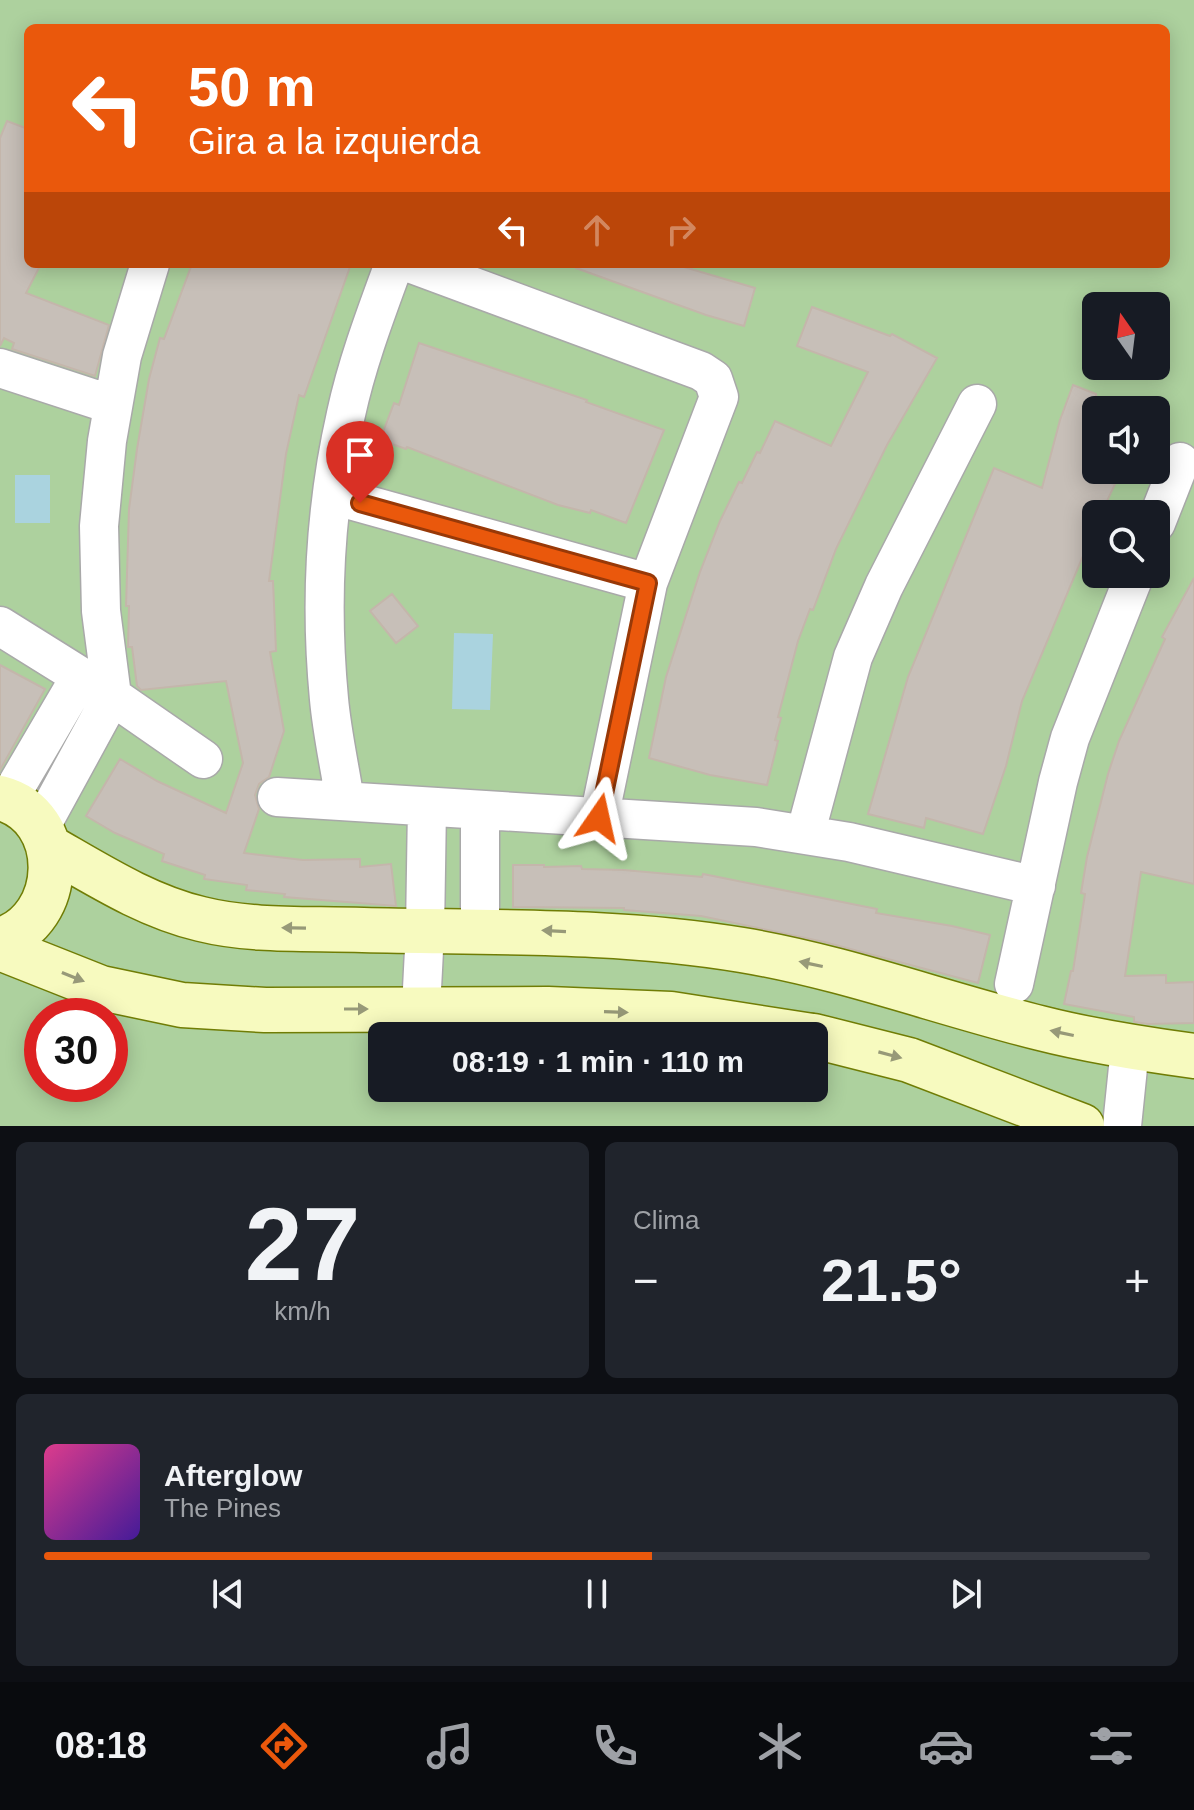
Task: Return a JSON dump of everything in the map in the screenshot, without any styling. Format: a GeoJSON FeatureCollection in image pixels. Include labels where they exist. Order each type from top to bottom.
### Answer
{"type":"FeatureCollection","features":[{"type":"Feature","properties":{"kind":"street"},"geometry":{"type":"LineString","coordinates":[[24,818],[96,687],[101,611],[99,526],[107,441],[122,356],[149,268]]}},
{"type":"Feature","properties":{"kind":"street"},"geometry":{"type":"LineString","coordinates":[[345,801],[329,700],[324,597],[332,495],[346,414],[368,335],[393,268]]}},
{"type":"Feature","properties":{"kind":"street"},"geometry":{"type":"LineString","coordinates":[[423,268],[701,371],[713,379],[719,397],[648,583],[599,818]]}},
{"type":"Feature","properties":{"kind":"street"},"geometry":{"type":"LineString","coordinates":[[0,368],[113,405]]}},
{"type":"Feature","properties":{"kind":"street"},"geometry":{"type":"LineString","coordinates":[[805,835],[853,657],[884,586],[977,404]]}},
{"type":"Feature","properties":{"kind":"street"},"geometry":{"type":"LineString","coordinates":[[1165,500],[1180,462]]}},
{"type":"Feature","properties":{"kind":"street"},"geometry":{"type":"LineString","coordinates":[[332,495],[648,583]]}},
{"type":"Feature","properties":{"kind":"street"},"geometry":{"type":"LineString","coordinates":[[1014,984],[1070,738],[1129,588]]}},
{"type":"Feature","properties":{"kind":"street"},"geometry":{"type":"LineString","coordinates":[[0,626],[203,759]]}},
{"type":"Feature","properties":{"kind":"street"},"geometry":{"type":"LineString","coordinates":[[277,797],[756,827],[1036,886]]}},
{"type":"Feature","properties":{"kind":"street"},"geometry":{"type":"LineString","coordinates":[[421,1008],[427,807]]}},
{"type":"Feature","properties":{"kind":"street"},"geometry":{"type":"LineString","coordinates":[[480,810],[480,931]]}},
{"type":"Feature","properties":{"kind":"street"},"geometry":{"type":"LineString","coordinates":[[24,818],[135,896],[201,920],[267,927],[541,931],[649,937],[744,950],[839,970],[1043,1029],[1130,1048],[1194,1056]]}},
{"type":"Feature","properties":{"kind":"street"},"geometry":{"type":"LineString","coordinates":[[0,940],[27,925],[41,909],[49,889],[52,868],[24,818]]}},
{"type":"Feature","properties":{"kind":"street"},"geometry":{"type":"LineString","coordinates":[[0,948],[101,988],[182,1005],[265,1010],[421,1008],[671,1014],[723,1022]]}},
{"type":"Feature","properties":{"kind":"street"},"geometry":{"type":"LineString","coordinates":[[828,1040],[909,1060],[1082,1126]]}},
{"type":"Feature","properties":{"kind":"street"},"geometry":{"type":"LineString","coordinates":[[1122,1126],[1130,1048]]}},
{"type":"Feature","properties":{"kind":"green space"},"geometry":{"type":"Polygon","coordinates":[[[0,0],[1194,0],[1194,1126],[0,1126],[0,0]]]}},
{"type":"Feature","properties":{"kind":"water"},"geometry":{"type":"Polygon","coordinates":[[[15,475],[50,475],[50,523],[15,523],[15,475]]]}},
{"type":"Feature","properties":{"kind":"water"},"geometry":{"type":"Polygon","coordinates":[[[454,633],[493,634],[490,710],[452,709],[454,633]]]}},
{"type":"Feature","properties":{"kind":"building"},"geometry":{"type":"Polygon","coordinates":[[[7,121],[24,127],[24,268],[39,268],[26,293],[109,325],[95,376],[12,349],[14,343],[4,338],[0,346],[0,138],[7,121]]]}},
{"type":"Feature","properties":{"kind":"building"},"geometry":{"type":"Polygon","coordinates":[[[191,268],[350,268],[304,397],[299,395],[286,454],[269,581],[273,581],[276,651],[270,652],[284,731],[269,777],[259,784],[255,795],[259,809],[244,853],[303,860],[360,859],[360,867],[391,864],[396,906],[284,897],[285,894],[246,890],[247,885],[204,879],[205,875],[162,861],[164,854],[115,833],[86,816],[120,759],[157,781],[226,813],[243,763],[226,681],[141,690],[137,686],[132,647],[128,647],[129,509],[149,379],[160,338],[164,339],[191,268]]]}},
{"type":"Feature","properties":{"kind":"building"},"geometry":{"type":"Polygon","coordinates":[[[576,268],[688,268],[755,288],[744,326],[576,268]]]}},
{"type":"Feature","properties":{"kind":"building"},"geometry":{"type":"Polygon","coordinates":[[[812,307],[890,336],[892,334],[937,358],[887,445],[836,549],[813,610],[810,609],[798,641],[778,717],[781,718],[775,740],[778,741],[767,785],[710,775],[649,758],[666,677],[700,572],[739,482],[742,483],[757,452],[760,453],[775,421],[831,446],[868,372],[797,346],[812,307]]]}},
{"type":"Feature","properties":{"kind":"building"},"geometry":{"type":"Polygon","coordinates":[[[419,343],[587,400],[664,430],[626,523],[591,510],[590,513],[558,505],[407,447],[380,440],[394,403],[399,405],[419,343]]]}},
{"type":"Feature","properties":{"kind":"building"},"geometry":{"type":"Polygon","coordinates":[[[1073,385],[1096,394],[1082,396],[1082,484],[1115,484],[1108,500],[1082,500],[1082,558],[1022,701],[1006,766],[983,834],[926,818],[924,828],[868,814],[908,677],[994,468],[1042,488],[1073,385]]]}},
{"type":"Feature","properties":{"kind":"building"},"geometry":{"type":"Polygon","coordinates":[[[1194,578],[1194,884],[1141,872],[1125,976],[1166,975],[1166,983],[1194,982],[1194,1023],[1148,1024],[1134,1022],[1134,1017],[1064,1004],[1073,971],[1085,894],[1081,893],[1087,857],[1108,774],[1119,741],[1165,639],[1162,637],[1194,578]]]}},
{"type":"Feature","properties":{"kind":"building"},"geometry":{"type":"Polygon","coordinates":[[[392,594],[418,626],[396,643],[370,611],[392,594]]]}},
{"type":"Feature","properties":{"kind":"building"},"geometry":{"type":"Polygon","coordinates":[[[0,665],[45,689],[0,770],[0,665]]]}},
{"type":"Feature","properties":{"kind":"building"},"geometry":{"type":"Polygon","coordinates":[[[513,865],[581,866],[582,869],[702,877],[703,874],[990,935],[978,983],[824,942],[701,916],[624,908],[513,907],[513,865]]]}},
{"type":"Feature","properties":{"kind":"route"},"geometry":{"type":"LineString","coordinates":[[360,503],[648,583],[599,818]]}}]}
